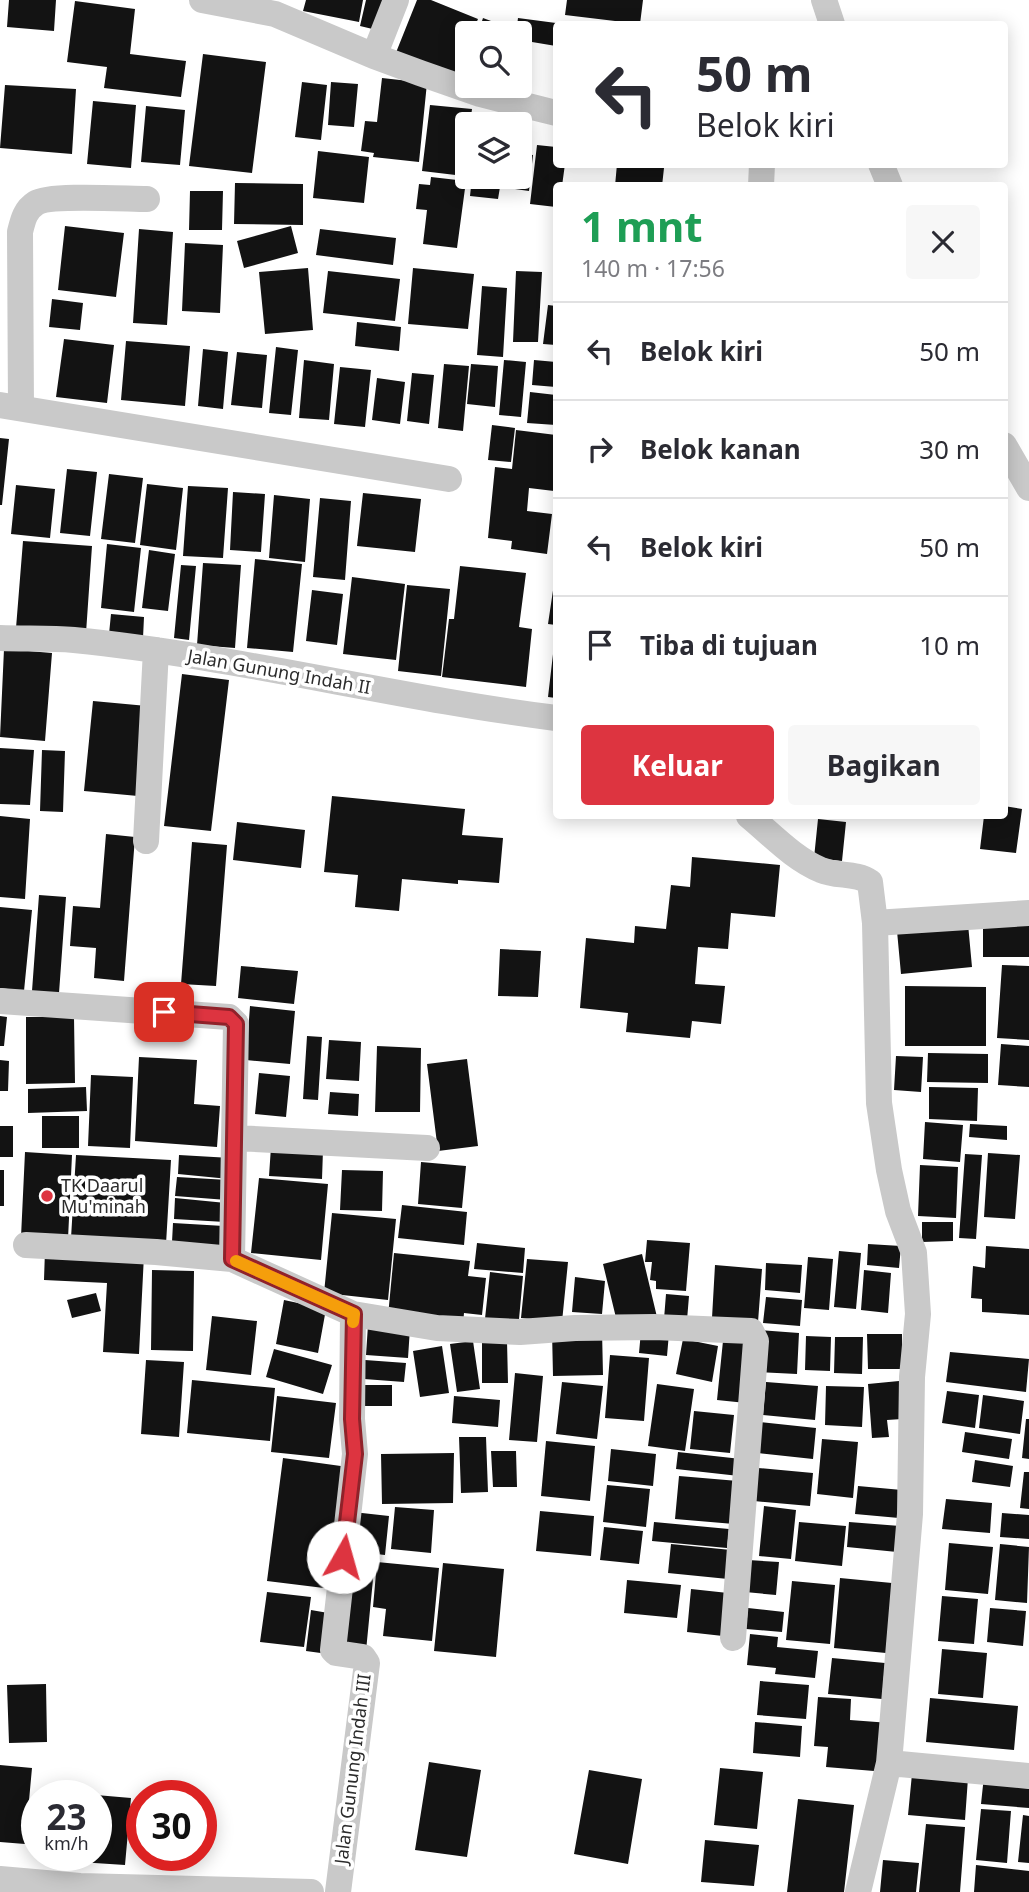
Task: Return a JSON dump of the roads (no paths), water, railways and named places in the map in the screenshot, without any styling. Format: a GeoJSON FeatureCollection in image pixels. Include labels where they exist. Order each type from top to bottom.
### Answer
{"type":"FeatureCollection","features":[{"type":"Feature","properties":{"kind":"street"},"geometry":{"type":"LineString","coordinates":[[202,0],[276,7],[374,57],[480,94],[553,112]]}},
{"type":"Feature","properties":{"kind":"street"},"geometry":{"type":"LineString","coordinates":[[374,57],[396,0]]}},
{"type":"Feature","properties":{"kind":"street"},"geometry":{"type":"LineString","coordinates":[[824,0],[831,21]]}},
{"type":"Feature","properties":{"kind":"street"},"geometry":{"type":"LineString","coordinates":[[147,199],[46,199],[30,208],[23,218],[20,232],[11,406],[449,479]]}},
{"type":"Feature","properties":{"kind":"street"},"geometry":{"type":"LineString","coordinates":[[1008,452],[1029,488]]}},
{"type":"Feature","properties":{"kind":"street","name":"Jalan Gunung Indah II"},"geometry":{"type":"LineString","coordinates":[[0,638],[71,640],[156,650],[479,708],[553,718]]}},
{"type":"Feature","properties":{"kind":"street"},"geometry":{"type":"LineString","coordinates":[[146,841],[156,650]]}},
{"type":"Feature","properties":{"kind":"street"},"geometry":{"type":"LineString","coordinates":[[753,819],[798,857],[820,870],[862,877],[870,882],[875,923],[879,1102],[898,1211],[914,1253],[918,1314],[912,1377],[910,1514],[889,1763],[858,1892]]}},
{"type":"Feature","properties":{"kind":"street"},"geometry":{"type":"LineString","coordinates":[[875,923],[1029,913]]}},
{"type":"Feature","properties":{"kind":"street"},"geometry":{"type":"LineString","coordinates":[[0,1001],[229,1017],[236,1024],[232,1259]]}},
{"type":"Feature","properties":{"kind":"street"},"geometry":{"type":"LineString","coordinates":[[235,1138],[427,1148]]}},
{"type":"Feature","properties":{"kind":"street"},"geometry":{"type":"LineString","coordinates":[[26,1245],[232,1259],[354,1314],[437,1328],[520,1332],[654,1327],[751,1331],[756,1341],[733,1638]]}},
{"type":"Feature","properties":{"kind":"street","name":"Jalan Gunung Indah III"},"geometry":{"type":"LineString","coordinates":[[338,1892],[367,1663],[363,1657],[336,1653],[333,1650],[355,1454],[352,1419],[354,1314]]}},
{"type":"Feature","properties":{"kind":"street"},"geometry":{"type":"LineString","coordinates":[[889,1763],[1029,1776]]}},
{"type":"Feature","properties":{"kind":"street"},"geometry":{"type":"LineString","coordinates":[[0,1880],[80,1886],[311,1892]]}},
{"type":"Feature","properties":{"kind":"place","name":"TK Daarul Mu'minah"},"geometry":{"type":"Point","coordinates":[47,1196]}}]}
